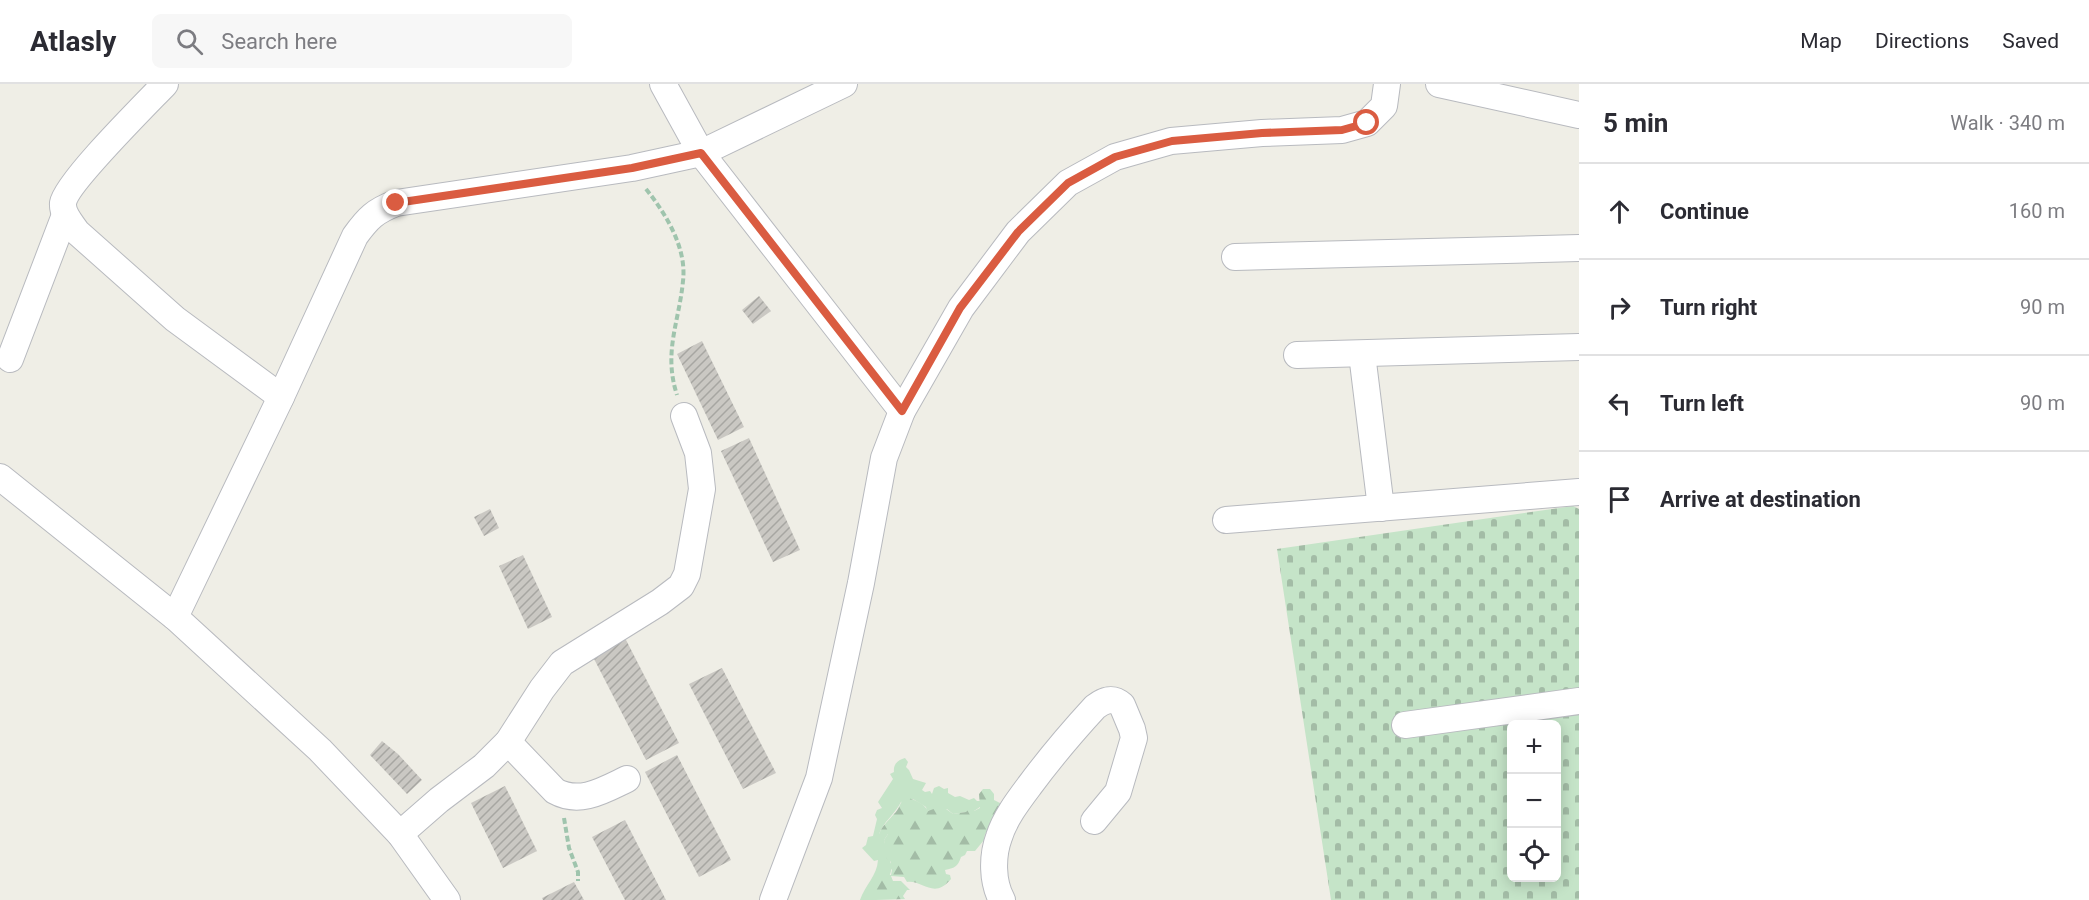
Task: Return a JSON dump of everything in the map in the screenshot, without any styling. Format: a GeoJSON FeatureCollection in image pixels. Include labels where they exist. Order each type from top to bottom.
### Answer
{"type":"FeatureCollection","features":[{"type":"Feature","properties":{"kind":"street"},"geometry":{"type":"LineString","coordinates":[[165,84],[68,191],[63,204],[65,215],[77,232],[175,319],[281,397]]}},
{"type":"Feature","properties":{"kind":"street"},"geometry":{"type":"LineString","coordinates":[[663,84],[701,153],[902,411]]}},
{"type":"Feature","properties":{"kind":"street"},"geometry":{"type":"LineString","coordinates":[[175,617],[281,397],[355,236],[378,210],[396,203],[632,168],[701,153],[844,84]]}},
{"type":"Feature","properties":{"kind":"street"},"geometry":{"type":"LineString","coordinates":[[773,900],[819,778],[861,583],[884,458],[902,411],[960,308],[1018,232],[1068,183],[1115,157],[1172,141],[1262,133],[1342,130],[1367,123],[1384,106],[1387,84]]}},
{"type":"Feature","properties":{"kind":"street"},"geometry":{"type":"LineString","coordinates":[[1439,84],[1579,115]]}},
{"type":"Feature","properties":{"kind":"street"},"geometry":{"type":"LineString","coordinates":[[9,358],[65,215]]}},
{"type":"Feature","properties":{"kind":"street"},"geometry":{"type":"LineString","coordinates":[[1235,257],[1579,248]]}},
{"type":"Feature","properties":{"kind":"street"},"geometry":{"type":"LineString","coordinates":[[1297,355],[1579,347]]}},
{"type":"Feature","properties":{"kind":"street"},"geometry":{"type":"LineString","coordinates":[[1362,354],[1381,508]]}},
{"type":"Feature","properties":{"kind":"street"},"geometry":{"type":"LineString","coordinates":[[400,834],[439,800],[484,766],[508,742],[542,689],[562,663],[660,602],[681,586],[687,574],[702,489],[698,453],[684,416]]}},
{"type":"Feature","properties":{"kind":"street"},"geometry":{"type":"LineString","coordinates":[[0,477],[175,617],[320,750],[400,834],[447,900]]}},
{"type":"Feature","properties":{"kind":"street"},"geometry":{"type":"LineString","coordinates":[[1226,520],[1579,492]]}},
{"type":"Feature","properties":{"kind":"street"},"geometry":{"type":"LineString","coordinates":[[1002,900],[996,880],[994,859],[998,837],[1011,811],[1056,750],[1095,707],[1101,702],[1111,700],[1122,705],[1134,738],[1118,792],[1094,821]]}},
{"type":"Feature","properties":{"kind":"street"},"geometry":{"type":"LineString","coordinates":[[1405,725],[1579,701]]}},
{"type":"Feature","properties":{"kind":"street"},"geometry":{"type":"LineString","coordinates":[[508,742],[555,791],[562,795],[580,797],[598,793],[627,779]]}},
{"type":"Feature","properties":{"kind":"path"},"geometry":{"type":"LineString","coordinates":[[645,187],[663,210],[681,252],[684,280],[673,339],[671,376],[684,416]]}},
{"type":"Feature","properties":{"kind":"path"},"geometry":{"type":"LineString","coordinates":[[555,791],[566,824],[569,848],[578,872],[578,881]]}},
{"type":"Feature","properties":{"kind":"green space"},"geometry":{"type":"Polygon","coordinates":[[[1573,506],[1579,509],[1579,900],[1331,900],[1277,549],[1573,506]]]}},
{"type":"Feature","properties":{"kind":"green space"},"geometry":{"type":"Polygon","coordinates":[[[905,758],[908,762],[906,767],[913,779],[926,783],[922,790],[925,792],[930,791],[932,794],[934,788],[939,786],[944,789],[948,788],[948,793],[955,797],[960,796],[969,800],[974,798],[981,801],[980,807],[974,811],[953,814],[947,809],[927,811],[926,807],[913,799],[901,802],[879,834],[888,834],[884,840],[891,864],[888,879],[876,895],[876,900],[860,900],[878,860],[874,861],[862,848],[866,845],[868,837],[873,836],[877,819],[875,815],[877,810],[882,808],[878,802],[893,779],[890,774],[894,772],[896,763],[905,758]]]}},
{"type":"Feature","properties":{"kind":"green space"},"geometry":{"type":"Polygon","coordinates":[[[983,789],[990,789],[994,794],[994,800],[1002,804],[996,820],[990,823],[984,840],[975,851],[967,851],[955,867],[945,870],[951,879],[945,885],[934,889],[907,882],[904,877],[891,876],[893,881],[901,881],[910,890],[907,890],[903,896],[905,899],[876,900],[876,895],[870,891],[871,888],[881,877],[891,875],[892,870],[889,866],[891,862],[887,859],[884,840],[888,834],[879,834],[905,797],[915,800],[928,811],[942,806],[953,814],[980,808],[979,794],[983,789]]]}},
{"type":"Feature","properties":{"kind":"building"},"geometry":{"type":"Polygon","coordinates":[[[759,296],[771,311],[753,324],[742,310],[759,296]]]}},
{"type":"Feature","properties":{"kind":"building"},"geometry":{"type":"Polygon","coordinates":[[[702,341],[744,427],[718,440],[677,354],[702,341]]]}},
{"type":"Feature","properties":{"kind":"building"},"geometry":{"type":"Polygon","coordinates":[[[749,438],[800,550],[773,562],[721,451],[749,438]]]}},
{"type":"Feature","properties":{"kind":"building"},"geometry":{"type":"Polygon","coordinates":[[[490,509],[499,528],[484,536],[474,517],[490,509]]]}},
{"type":"Feature","properties":{"kind":"building"},"geometry":{"type":"Polygon","coordinates":[[[523,555],[552,617],[528,629],[499,566],[523,555]]]}},
{"type":"Feature","properties":{"kind":"building"},"geometry":{"type":"Polygon","coordinates":[[[625,638],[679,743],[646,760],[592,655],[625,638]]]}},
{"type":"Feature","properties":{"kind":"building"},"geometry":{"type":"Polygon","coordinates":[[[722,668],[776,773],[743,789],[689,684],[722,668]]]}},
{"type":"Feature","properties":{"kind":"building"},"geometry":{"type":"Polygon","coordinates":[[[382,741],[398,754],[422,780],[407,794],[370,755],[382,741]]]}},
{"type":"Feature","properties":{"kind":"building"},"geometry":{"type":"Polygon","coordinates":[[[677,755],[731,860],[699,877],[645,772],[677,755]]]}},
{"type":"Feature","properties":{"kind":"building"},"geometry":{"type":"Polygon","coordinates":[[[505,786],[537,851],[503,868],[471,803],[505,786]]]}},
{"type":"Feature","properties":{"kind":"building"},"geometry":{"type":"Polygon","coordinates":[[[625,820],[666,900],[625,900],[592,837],[625,820]]]}},
{"type":"Feature","properties":{"kind":"building"},"geometry":{"type":"Polygon","coordinates":[[[574,882],[584,900],[543,900],[542,898],[574,882]]]}},
{"type":"Feature","properties":{"kind":"route"},"geometry":{"type":"LineString","coordinates":[[396,203],[632,168],[701,153],[902,411],[960,308],[1018,232],[1068,183],[1115,157],[1172,141],[1262,133],[1342,130],[1367,123]]}}]}
